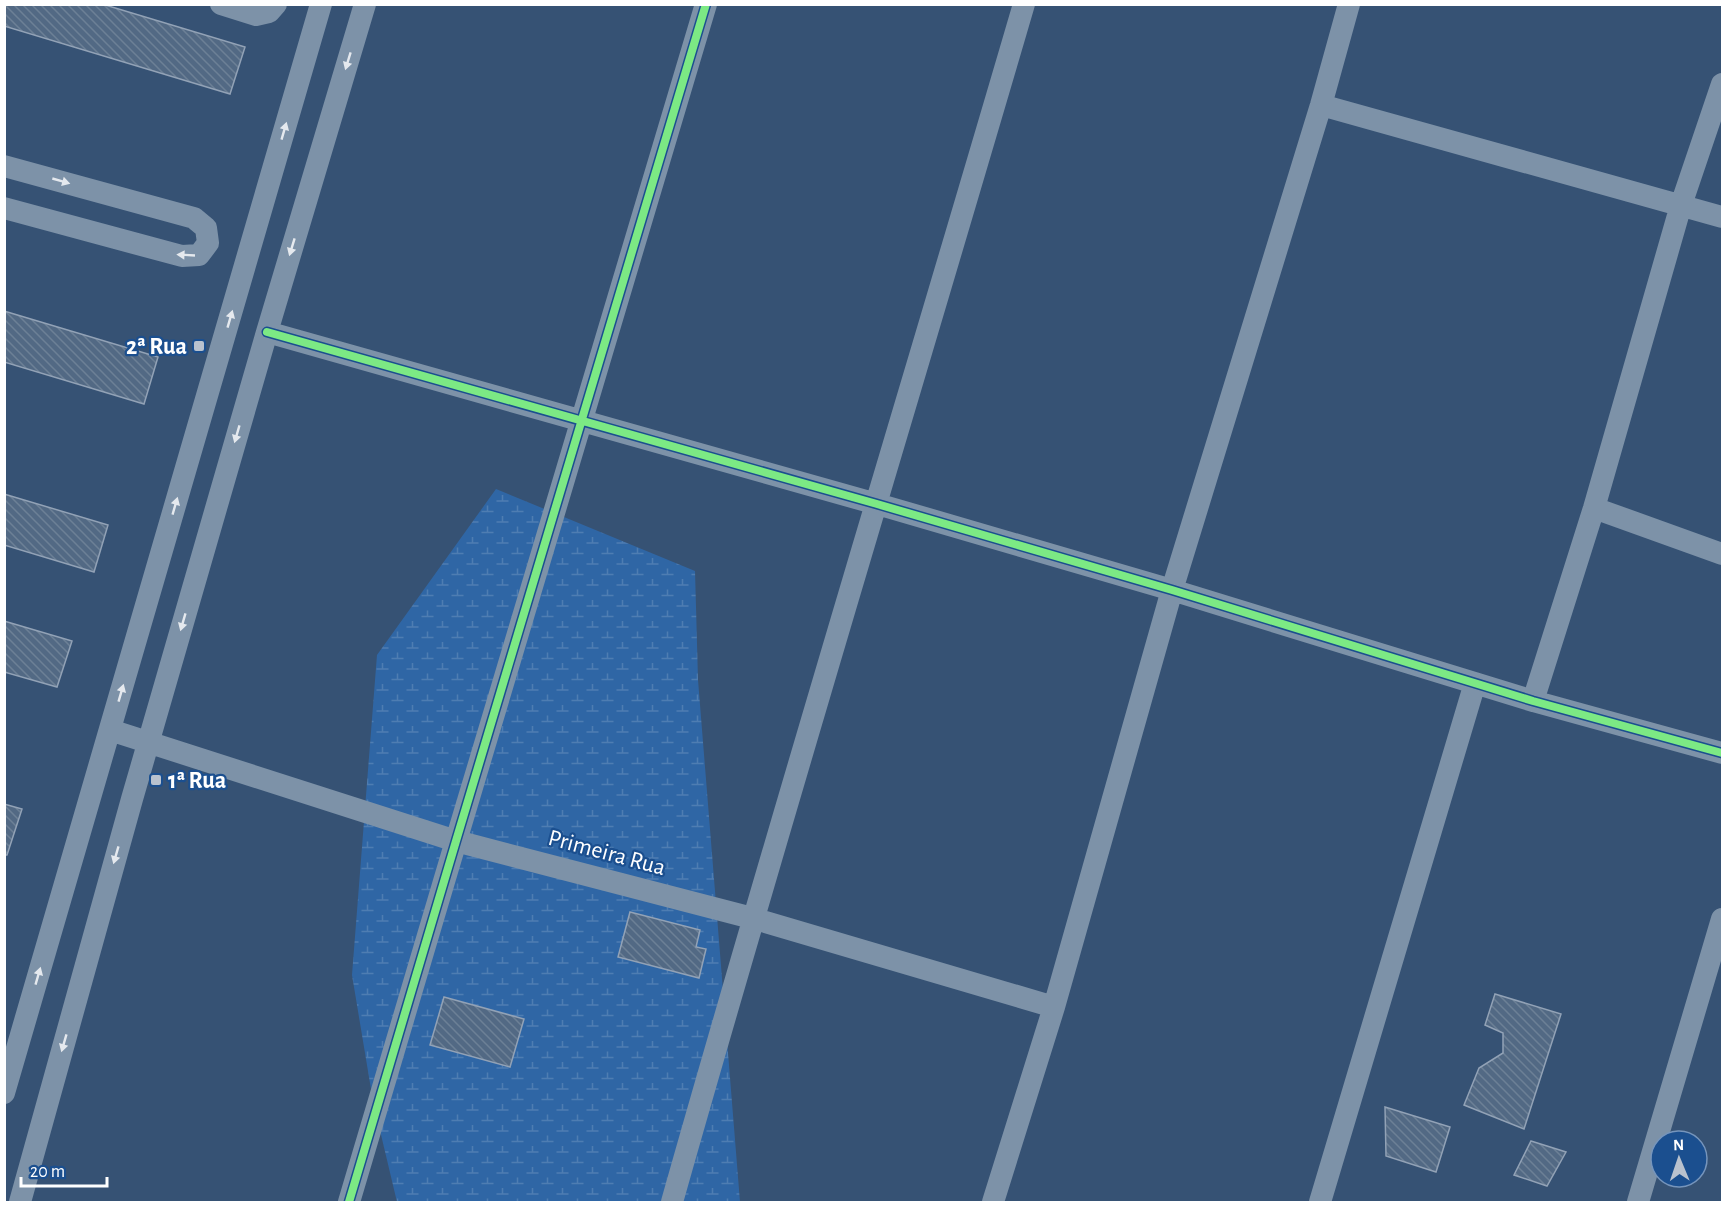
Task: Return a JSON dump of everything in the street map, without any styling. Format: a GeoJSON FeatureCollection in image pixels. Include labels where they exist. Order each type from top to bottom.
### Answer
{"type":"FeatureCollection","features":[{"type":"Feature","properties":{"kind":"street"},"geometry":{"type":"LineString","coordinates":[[221,4],[256,15],[269,12],[276,4]]}},
{"type":"Feature","properties":{"kind":"street"},"geometry":{"type":"LineString","coordinates":[[4,1093],[321,4]]}},
{"type":"Feature","properties":{"kind":"street"},"geometry":{"type":"LineString","coordinates":[[20,1203],[149,742],[267,332],[365,4]]}},
{"type":"Feature","properties":{"kind":"street"},"geometry":{"type":"LineString","coordinates":[[349,1203],[706,4]]}},
{"type":"Feature","properties":{"kind":"street"},"geometry":{"type":"LineString","coordinates":[[672,1203],[753,918],[1024,4]]}},
{"type":"Feature","properties":{"kind":"street"},"geometry":{"type":"LineString","coordinates":[[993,1203],[1054,1007],[1172,590],[1321,105],[1349,4]]}},
{"type":"Feature","properties":{"kind":"street"},"geometry":{"type":"LineString","coordinates":[[1533,701],[1594,508],[1681,205],[1722,84]]}},
{"type":"Feature","properties":{"kind":"street"},"geometry":{"type":"LineString","coordinates":[[1321,105],[1722,217]]}},
{"type":"Feature","properties":{"kind":"street"},"geometry":{"type":"LineString","coordinates":[[4,166],[194,218],[206,228],[208,243],[199,255],[182,256],[4,208]]}},
{"type":"Feature","properties":{"kind":"street"},"geometry":{"type":"LineString","coordinates":[[267,332],[877,504],[1172,590],[1533,701],[1722,753]]}},
{"type":"Feature","properties":{"kind":"street"},"geometry":{"type":"LineString","coordinates":[[1594,508],[1722,554]]}},
{"type":"Feature","properties":{"kind":"street"},"geometry":{"type":"LineString","coordinates":[[1320,1203],[1476,683]]}},
{"type":"Feature","properties":{"kind":"street","name":"Primeira Rua"},"geometry":{"type":"LineString","coordinates":[[110,730],[456,841],[753,918],[1054,1007]]}},
{"type":"Feature","properties":{"kind":"street"},"geometry":{"type":"LineString","coordinates":[[1638,1203],[1718,948],[1722,919]]}},
{"type":"Feature","properties":{"kind":"green space"},"geometry":{"type":"Polygon","coordinates":[[[496,489],[695,571],[698,680],[740,1202],[397,1202],[373,1101],[352,975],[377,655],[496,489]]]}},
{"type":"Feature","properties":{"kind":"building"},"geometry":{"type":"Polygon","coordinates":[[[4,4],[102,4],[245,47],[230,94],[4,26],[4,4]]]}},
{"type":"Feature","properties":{"kind":"building"},"geometry":{"type":"Polygon","coordinates":[[[4,311],[158,357],[144,404],[4,362],[4,311]]]}},
{"type":"Feature","properties":{"kind":"building"},"geometry":{"type":"Polygon","coordinates":[[[4,494],[108,525],[94,572],[4,545],[4,494]]]}},
{"type":"Feature","properties":{"kind":"building"},"geometry":{"type":"Polygon","coordinates":[[[4,621],[72,641],[57,687],[4,672],[4,621]]]}},
{"type":"Feature","properties":{"kind":"building"},"geometry":{"type":"Polygon","coordinates":[[[4,804],[22,809],[7,855],[4,855],[4,804]]]}},
{"type":"Feature","properties":{"kind":"building"},"geometry":{"type":"Polygon","coordinates":[[[630,912],[700,930],[696,947],[706,949],[699,978],[618,957],[630,912]]]}},
{"type":"Feature","properties":{"kind":"building"},"geometry":{"type":"Polygon","coordinates":[[[1495,994],[1561,1014],[1524,1129],[1464,1105],[1479,1068],[1503,1053],[1503,1033],[1485,1025],[1495,994]]]}},
{"type":"Feature","properties":{"kind":"building"},"geometry":{"type":"Polygon","coordinates":[[[444,997],[524,1019],[510,1067],[430,1045],[444,997]]]}},
{"type":"Feature","properties":{"kind":"building"},"geometry":{"type":"Polygon","coordinates":[[[1385,1107],[1450,1127],[1436,1172],[1386,1156],[1385,1107]]]}},
{"type":"Feature","properties":{"kind":"building"},"geometry":{"type":"Polygon","coordinates":[[[1531,1141],[1566,1152],[1547,1186],[1514,1175],[1531,1141]]]}},
{"type":"Feature","properties":{"kind":"cycle path"},"geometry":{"type":"LineString","coordinates":[[349,1202],[706,4]]}},
{"type":"Feature","properties":{"kind":"cycle path"},"geometry":{"type":"LineString","coordinates":[[267,332],[877,504],[1172,590],[1533,701],[1722,753]]}},
{"type":"Feature","properties":{"kind":"place","name":"2ª Rua"},"geometry":{"type":"Point","coordinates":[199,346]}},
{"type":"Feature","properties":{"kind":"place","name":"1ª Rua"},"geometry":{"type":"Point","coordinates":[156,780]}}]}
